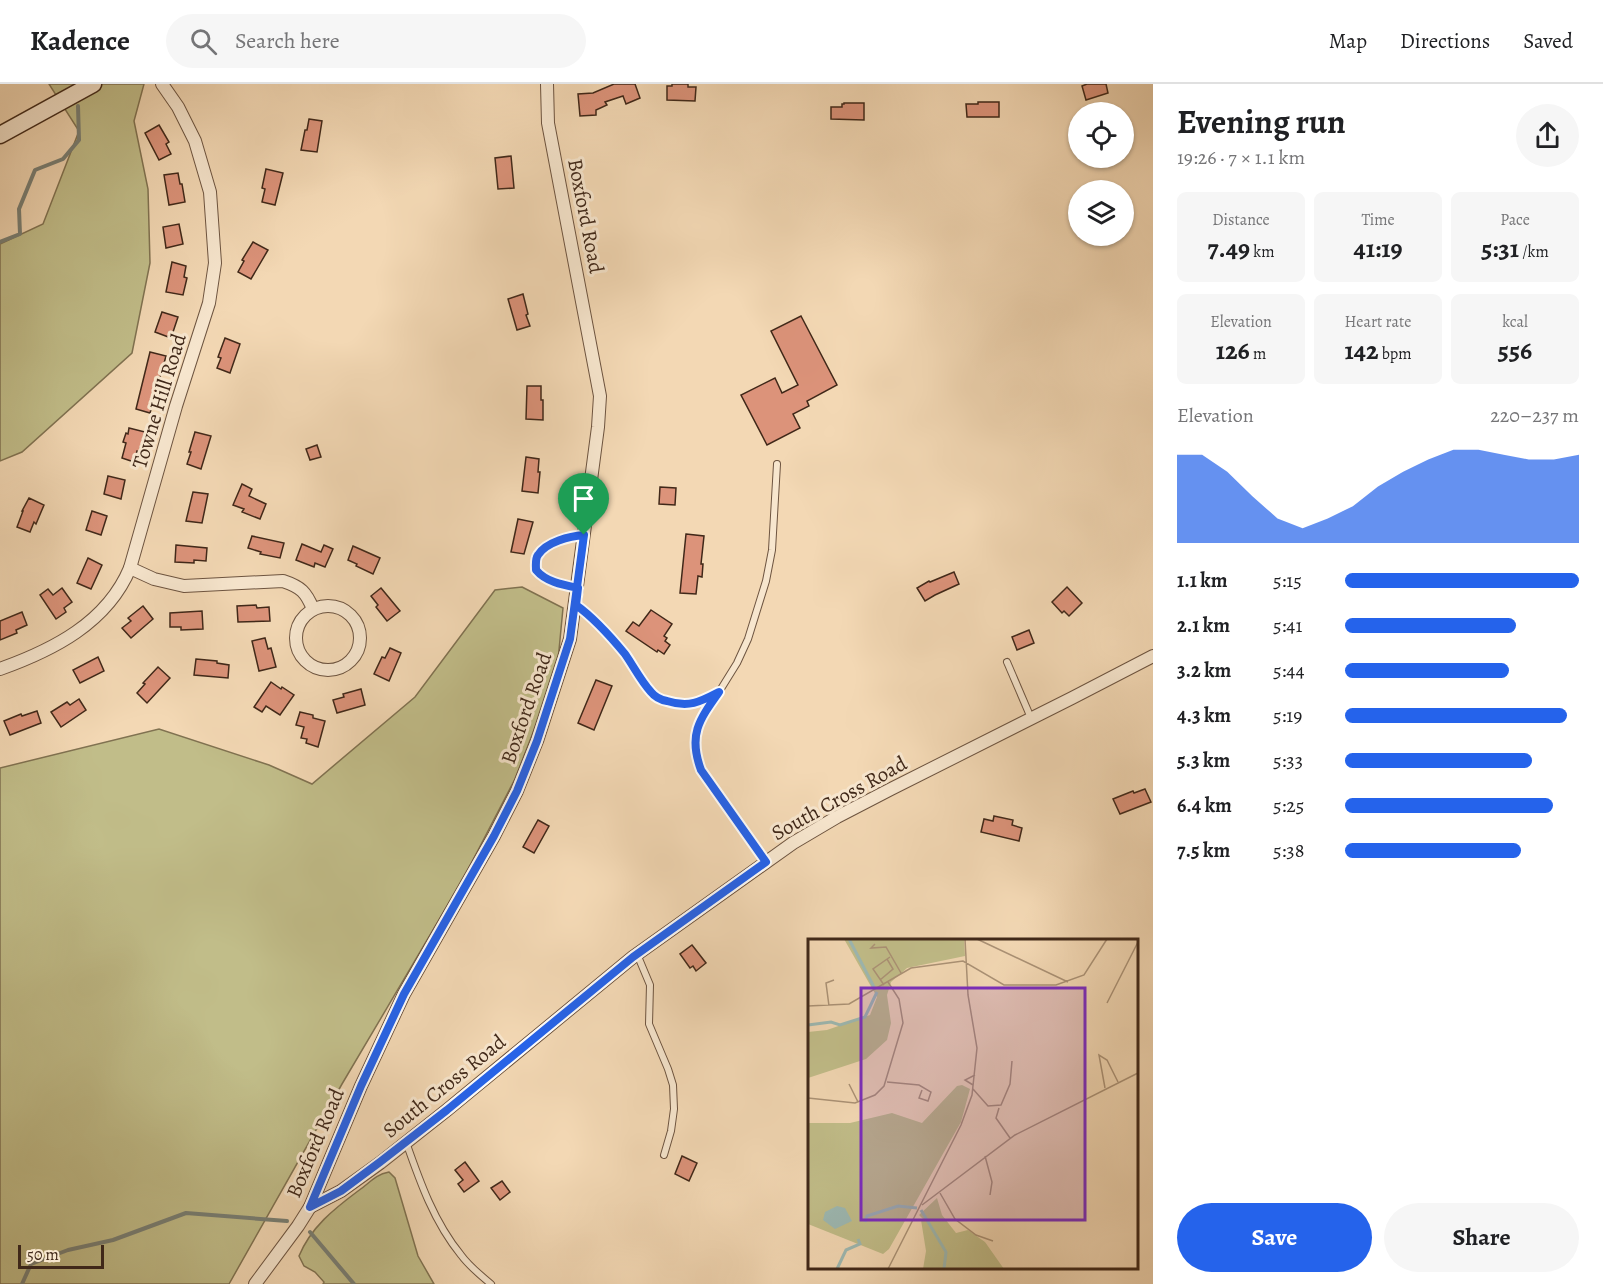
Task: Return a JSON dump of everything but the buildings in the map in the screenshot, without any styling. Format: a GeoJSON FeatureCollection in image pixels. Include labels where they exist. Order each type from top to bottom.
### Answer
{"type":"FeatureCollection","features":[{"type":"Feature","properties":{"kind":"street"},"geometry":{"type":"LineString","coordinates":[[0,135],[93,84]]}},
{"type":"Feature","properties":{"kind":"street","name":"Towne Hill Road"},"geometry":{"type":"LineString","coordinates":[[0,669],[55,646],[85,627],[111,601],[125,579],[209,303],[214,263],[210,192],[195,141],[162,84]]}},
{"type":"Feature","properties":{"kind":"street","name":"Boxford Road"},"geometry":{"type":"LineString","coordinates":[[255,1284],[310,1207],[361,1086],[404,994],[517,791],[537,741],[570,639],[598,427],[600,396],[548,123],[547,84]]}},
{"type":"Feature","properties":{"kind":"street"},"geometry":{"type":"LineString","coordinates":[[130,568],[154,579],[183,586],[283,581],[296,585],[308,595],[313,609]]}},
{"type":"Feature","properties":{"kind":"street"},"geometry":{"type":"LineString","coordinates":[[325,606],[338,607],[349,613],[357,623],[361,635],[359,648],[353,659],[343,666],[331,670],[318,669],[307,663],[299,653],[296,641],[297,628],[303,617],[313,609],[325,606]]}},
{"type":"Feature","properties":{"kind":"street","name":"South Cross Road"},"geometry":{"type":"LineString","coordinates":[[310,1207],[341,1191],[447,1110],[637,954],[793,843],[837,817],[1153,656]]}},
{"type":"Feature","properties":{"kind":"lane"},"geometry":{"type":"LineString","coordinates":[[766,862],[701,770],[695,754],[695,739],[706,711],[737,663],[748,639],[766,581],[772,550],[777,464]]}},
{"type":"Feature","properties":{"kind":"lane"},"geometry":{"type":"LineString","coordinates":[[578,588],[549,580],[540,575],[536,570],[536,560],[540,552],[556,542],[584,535]]}},
{"type":"Feature","properties":{"kind":"lane"},"geometry":{"type":"LineString","coordinates":[[576,605],[588,614],[624,654],[653,694],[677,705],[688,705],[701,702],[719,692]]}},
{"type":"Feature","properties":{"kind":"lane"},"geometry":{"type":"LineString","coordinates":[[1007,662],[1031,718]]}},
{"type":"Feature","properties":{"kind":"lane"},"geometry":{"type":"LineString","coordinates":[[637,954],[650,985],[649,1024],[673,1085],[674,1109],[664,1155]]}},
{"type":"Feature","properties":{"kind":"lane"},"geometry":{"type":"LineString","coordinates":[[406,1142],[430,1206],[444,1232],[461,1256],[491,1284]]}},
{"type":"Feature","properties":{"kind":"shaded area"},"geometry":{"type":"Polygon","coordinates":[[[49,84],[144,84],[134,121],[148,189],[150,263],[132,353],[22,452],[0,461],[0,244],[43,224],[79,131],[49,84]]]}},
{"type":"Feature","properties":{"kind":"shaded area"},"geometry":{"type":"Polygon","coordinates":[[[522,587],[563,608],[557,671],[515,779],[462,881],[342,1084],[229,1284],[0,1284],[0,768],[159,729],[269,765],[312,784],[415,697],[495,590],[522,587]]]}},
{"type":"Feature","properties":{"kind":"shaded area"},"geometry":{"type":"Polygon","coordinates":[[[389,1172],[395,1178],[418,1256],[434,1284],[323,1284],[324,1282],[315,1272],[304,1266],[299,1256],[304,1246],[317,1227],[332,1212],[376,1177],[389,1172]]]}},
{"type":"Feature","properties":{"kind":"waterway"},"geometry":{"type":"LineString","coordinates":[[0,242],[20,234],[19,209],[35,170],[63,159],[79,140],[78,106]]}},
{"type":"Feature","properties":{"kind":"waterway"},"geometry":{"type":"LineString","coordinates":[[22,1284],[31,1264],[68,1250],[113,1240],[186,1213],[287,1221]]}},
{"type":"Feature","properties":{"kind":"waterway"},"geometry":{"type":"LineString","coordinates":[[310,1232],[354,1284]]}},
{"type":"Feature","properties":{"kind":"route"},"geometry":{"type":"LineString","coordinates":[[584,535],[556,542],[540,552],[536,560],[536,570],[549,580],[578,588],[576,605],[588,614],[624,654],[653,694],[677,705],[688,705],[701,702],[719,692],[697,729],[695,754],[701,770],[766,862],[633,957],[380,1162],[341,1191],[310,1207],[361,1086],[404,994],[517,791],[537,741],[570,639],[576,605],[578,588],[584,535]]}}]}
